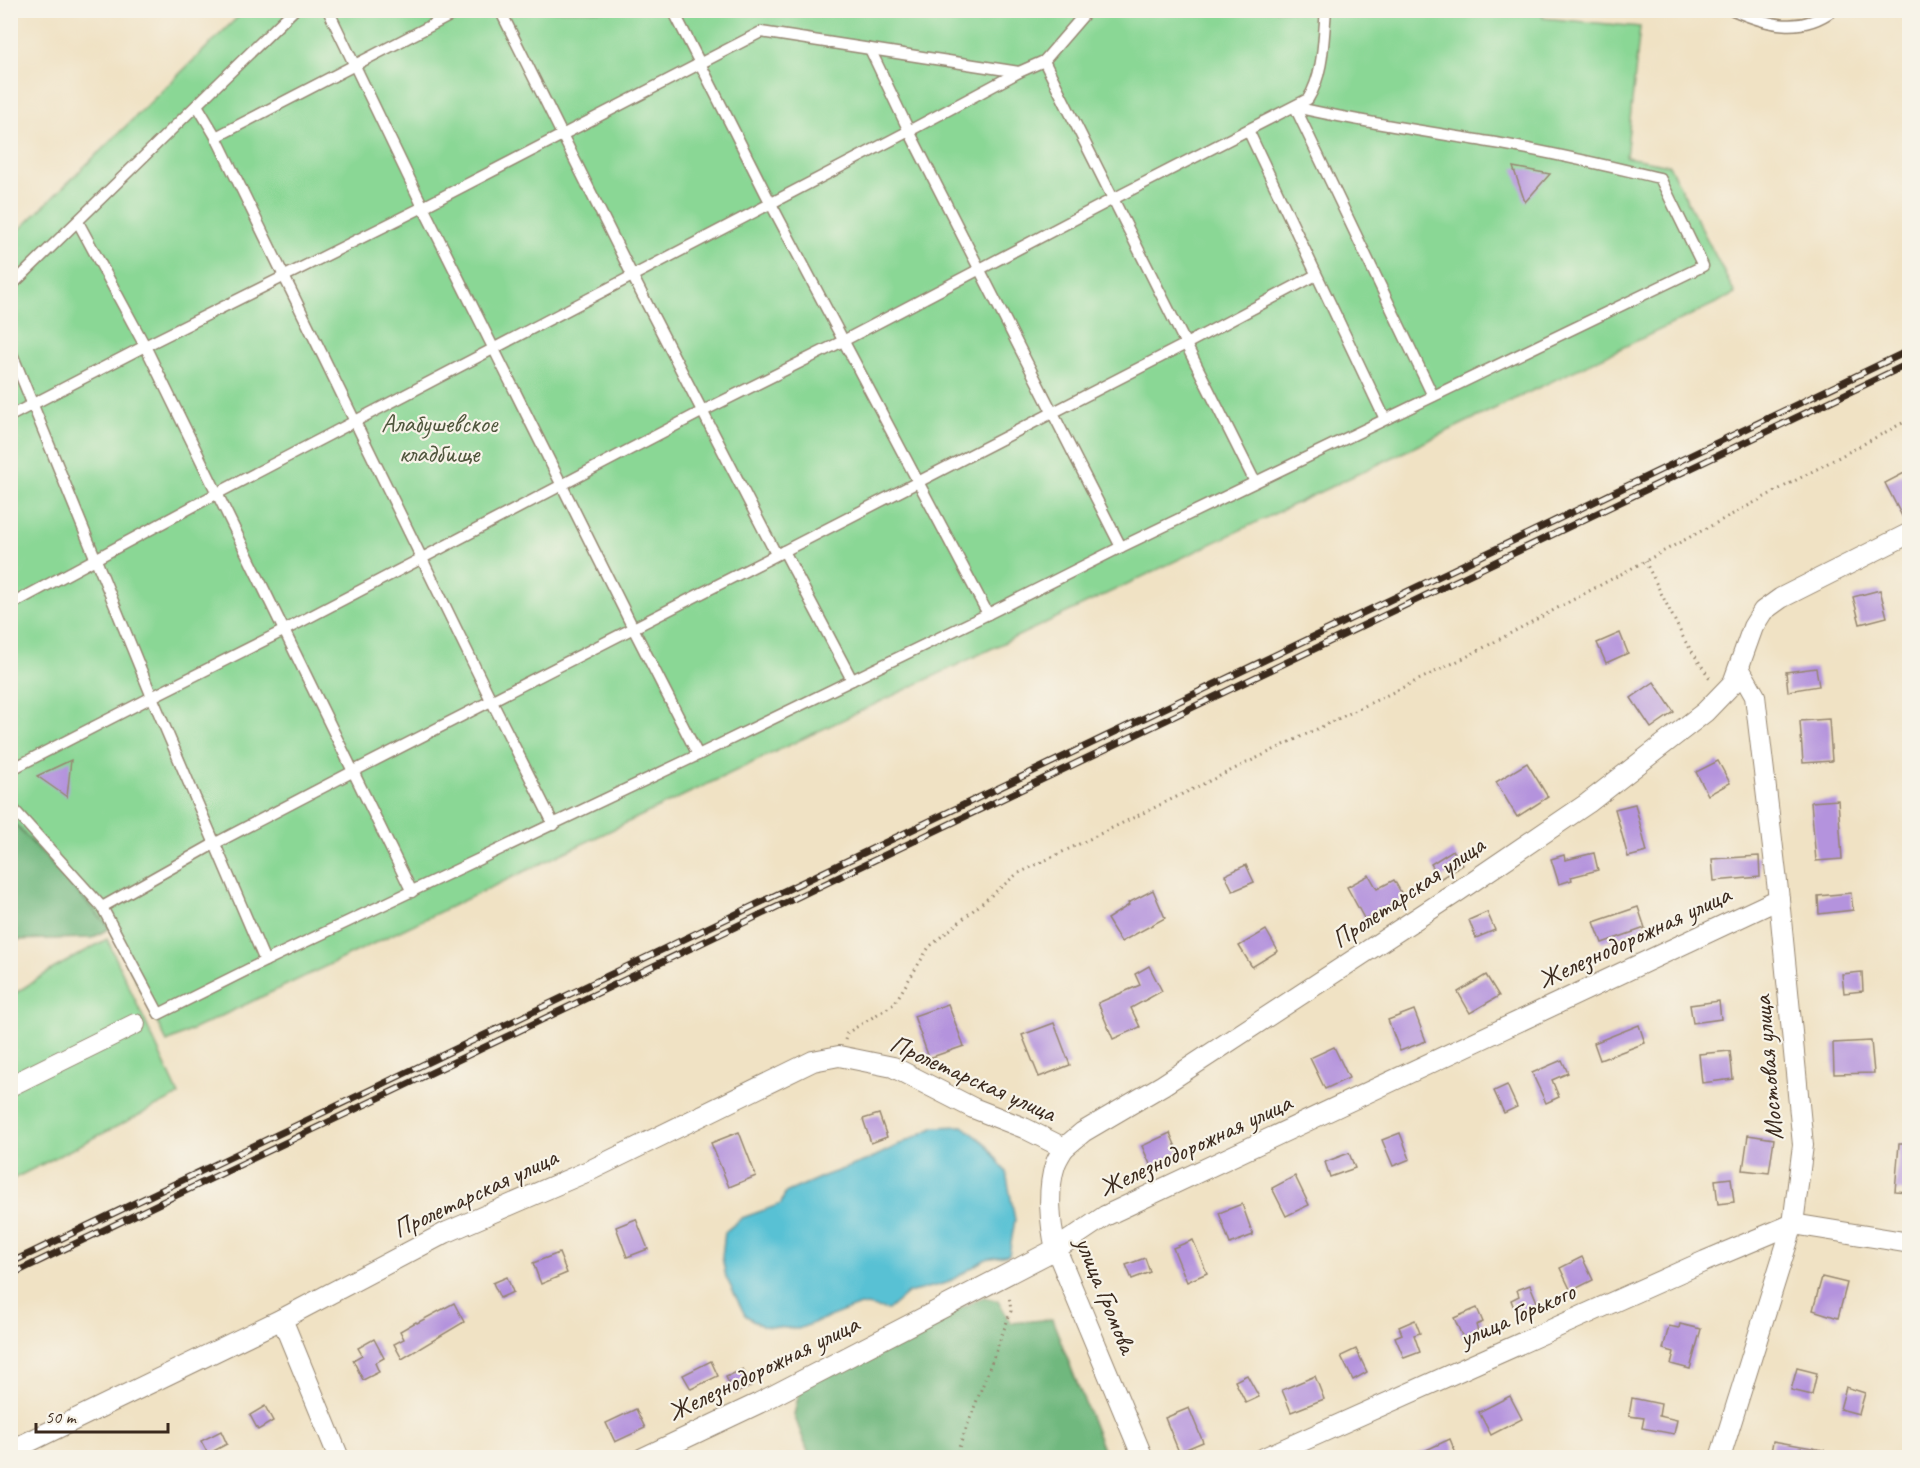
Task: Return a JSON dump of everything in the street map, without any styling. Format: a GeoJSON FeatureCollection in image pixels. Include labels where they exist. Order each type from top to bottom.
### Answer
{"type":"FeatureCollection","features":[{"type":"Feature","properties":{"kind":"street","name":"Пролетарская улица"},"geometry":{"type":"LineString","coordinates":[[10,1451],[282,1319],[445,1233],[593,1169],[813,1062],[839,1056],[892,1067],[973,1108],[1024,1128],[1064,1148],[1083,1132],[1173,1078],[1579,810],[1705,712],[1733,683],[1753,627],[1763,611],[1781,598],[1910,533]]}},
{"type":"Feature","properties":{"kind":"street","name":"Мостовая улица"},"geometry":{"type":"LineString","coordinates":[[1720,1458],[1793,1224],[1803,1145],[1779,899],[1755,696],[1739,668]]}},
{"type":"Feature","properties":{"kind":"street","name":"Железнодорожная улица"},"geometry":{"type":"LineString","coordinates":[[643,1458],[759,1404],[1056,1249],[1106,1216],[1779,899]]}},
{"type":"Feature","properties":{"kind":"street"},"geometry":{"type":"LineString","coordinates":[[10,1086],[135,1024]]}},
{"type":"Feature","properties":{"kind":"street","name":"улица Громова"},"geometry":{"type":"LineString","coordinates":[[1064,1148],[1055,1166],[1050,1198],[1051,1228],[1056,1249],[1143,1458]]}},
{"type":"Feature","properties":{"kind":"street"},"geometry":{"type":"LineString","coordinates":[[1793,1224],[1910,1243]]}},
{"type":"Feature","properties":{"kind":"street","name":"улица Горького"},"geometry":{"type":"LineString","coordinates":[[1264,1458],[1793,1224]]}},
{"type":"Feature","properties":{"kind":"street"},"geometry":{"type":"LineString","coordinates":[[282,1319],[339,1458]]}},
{"type":"Feature","properties":{"kind":"lane"},"geometry":{"type":"LineString","coordinates":[[10,288],[294,10]]}},
{"type":"Feature","properties":{"kind":"lane"},"geometry":{"type":"LineString","coordinates":[[328,10],[423,207],[698,755]]}},
{"type":"Feature","properties":{"kind":"lane"},"geometry":{"type":"LineString","coordinates":[[216,137],[461,10]]}},
{"type":"Feature","properties":{"kind":"lane"},"geometry":{"type":"LineString","coordinates":[[500,10],[561,135],[703,411],[852,680]]}},
{"type":"Feature","properties":{"kind":"lane"},"geometry":{"type":"LineString","coordinates":[[673,10],[770,202],[988,614]]}},
{"type":"Feature","properties":{"kind":"lane"},"geometry":{"type":"LineString","coordinates":[[10,605],[770,202],[1044,61],[1088,10]]}},
{"type":"Feature","properties":{"kind":"lane"},"geometry":{"type":"LineString","coordinates":[[10,770],[1295,107],[1308,99],[1316,86],[1321,65],[1326,10]]}},
{"type":"Feature","properties":{"kind":"lane"},"geometry":{"type":"LineString","coordinates":[[1733,10],[1776,24],[1796,25],[1821,19],[1833,10]]}},
{"type":"Feature","properties":{"kind":"lane"},"geometry":{"type":"LineString","coordinates":[[10,416],[423,207],[761,32],[1020,72]]}},
{"type":"Feature","properties":{"kind":"lane"},"geometry":{"type":"LineString","coordinates":[[870,49],[909,131],[1121,547]]}},
{"type":"Feature","properties":{"kind":"lane"},"geometry":{"type":"LineString","coordinates":[[1044,61],[1254,482]]}},
{"type":"Feature","properties":{"kind":"lane"},"geometry":{"type":"LineString","coordinates":[[197,105],[216,137],[554,825]]}},
{"type":"Feature","properties":{"kind":"lane"},"geometry":{"type":"LineString","coordinates":[[10,805],[102,907],[159,1014],[554,825],[1254,482],[1703,267],[1660,178],[1492,142],[1333,116],[1295,107]]}},
{"type":"Feature","properties":{"kind":"lane"},"geometry":{"type":"LineString","coordinates":[[1295,107],[1433,396]]}},
{"type":"Feature","properties":{"kind":"lane"},"geometry":{"type":"LineString","coordinates":[[1248,130],[1385,419]]}},
{"type":"Feature","properties":{"kind":"lane"},"geometry":{"type":"LineString","coordinates":[[78,222],[145,346],[412,892]]}},
{"type":"Feature","properties":{"kind":"lane"},"geometry":{"type":"LineString","coordinates":[[102,907],[214,844],[352,772],[1184,345],[1316,274]]}},
{"type":"Feature","properties":{"kind":"lane"},"geometry":{"type":"LineString","coordinates":[[10,349],[152,697],[265,962]]}},
{"type":"Feature","properties":{"kind":"path"},"geometry":{"type":"LineString","coordinates":[[839,1056],[847,1033],[894,1004],[929,947],[1017,874],[1470,655],[1910,420]]}},
{"type":"Feature","properties":{"kind":"path"},"geometry":{"type":"LineString","coordinates":[[1645,561],[1685,641],[1723,693]]}},
{"type":"Feature","properties":{"kind":"path"},"geometry":{"type":"LineString","coordinates":[[955,1458],[1011,1311],[1006,1275]]}},
{"type":"Feature","properties":{"kind":"green space","name":"Алабушевское кладбище"},"geometry":{"type":"Polygon","coordinates":[[[1543,10],[1543,18],[1640,27],[1626,157],[1669,165],[1735,294],[167,1042],[110,928],[11,819],[11,238],[244,11],[1543,10]]]}},
{"type":"Feature","properties":{"kind":"green space"},"geometry":{"type":"Polygon","coordinates":[[[10,819],[110,928],[92,938],[11,940],[10,819]]]}},
{"type":"Feature","properties":{"kind":"green space"},"geometry":{"type":"Polygon","coordinates":[[[107,939],[179,1095],[11,1180],[11,996],[107,939]]]}},
{"type":"Feature","properties":{"kind":"green space"},"geometry":{"type":"Polygon","coordinates":[[[984,1297],[998,1301],[1011,1323],[1052,1319],[1106,1457],[810,1457],[794,1415],[802,1380],[984,1297]]]}},
{"type":"Feature","properties":{"kind":"water"},"geometry":{"type":"Polygon","coordinates":[[[963,1126],[986,1144],[1006,1172],[1015,1220],[1009,1255],[986,1259],[947,1283],[908,1293],[888,1310],[860,1305],[798,1329],[762,1326],[745,1315],[726,1277],[722,1257],[725,1232],[742,1218],[781,1204],[785,1193],[868,1160],[935,1127],[963,1126]]]}},
{"type":"Feature","properties":{"kind":"building"},"geometry":{"type":"Polygon","coordinates":[[[1513,167],[1550,174],[1525,202],[1513,167]]]}},
{"type":"Feature","properties":{"kind":"building"},"geometry":{"type":"Polygon","coordinates":[[[1910,470],[1910,521],[1905,522],[1885,483],[1910,470]]]}},
{"type":"Feature","properties":{"kind":"building"},"geometry":{"type":"Polygon","coordinates":[[[1880,590],[1887,617],[1860,624],[1853,597],[1880,590]]]}},
{"type":"Feature","properties":{"kind":"building"},"geometry":{"type":"Polygon","coordinates":[[[1620,633],[1628,653],[1606,663],[1597,643],[1620,633]]]}},
{"type":"Feature","properties":{"kind":"building"},"geometry":{"type":"Polygon","coordinates":[[[1816,668],[1819,686],[1788,691],[1786,672],[1816,668]]]}},
{"type":"Feature","properties":{"kind":"building"},"geometry":{"type":"Polygon","coordinates":[[[1654,682],[1674,712],[1651,728],[1631,698],[1654,682]]]}},
{"type":"Feature","properties":{"kind":"building"},"geometry":{"type":"Polygon","coordinates":[[[1829,719],[1832,761],[1803,763],[1800,721],[1829,719]]]}},
{"type":"Feature","properties":{"kind":"building"},"geometry":{"type":"Polygon","coordinates":[[[71,760],[67,797],[37,776],[71,760]]]}},
{"type":"Feature","properties":{"kind":"building"},"geometry":{"type":"Polygon","coordinates":[[[1718,761],[1730,783],[1708,795],[1696,772],[1718,761]]]}},
{"type":"Feature","properties":{"kind":"building"},"geometry":{"type":"Polygon","coordinates":[[[1527,763],[1548,797],[1517,817],[1496,782],[1527,763]]]}},
{"type":"Feature","properties":{"kind":"building"},"geometry":{"type":"Polygon","coordinates":[[[1838,800],[1842,859],[1816,861],[1811,802],[1838,800]]]}},
{"type":"Feature","properties":{"kind":"building"},"geometry":{"type":"Polygon","coordinates":[[[1635,804],[1647,852],[1628,857],[1615,809],[1635,804]]]}},
{"type":"Feature","properties":{"kind":"building"},"geometry":{"type":"Polygon","coordinates":[[[1453,850],[1462,865],[1440,879],[1431,864],[1453,850]]]}},
{"type":"Feature","properties":{"kind":"building"},"geometry":{"type":"Polygon","coordinates":[[[1594,853],[1598,870],[1571,877],[1572,880],[1559,884],[1551,859],[1564,855],[1565,860],[1594,853]]]}},
{"type":"Feature","properties":{"kind":"building"},"geometry":{"type":"Polygon","coordinates":[[[1759,856],[1760,877],[1714,881],[1712,859],[1759,856]]]}},
{"type":"Feature","properties":{"kind":"building"},"geometry":{"type":"Polygon","coordinates":[[[1246,865],[1254,882],[1233,891],[1225,875],[1246,865]]]}},
{"type":"Feature","properties":{"kind":"building"},"geometry":{"type":"Polygon","coordinates":[[[1369,875],[1377,889],[1394,880],[1404,898],[1365,920],[1347,887],[1369,875]]]}},
{"type":"Feature","properties":{"kind":"building"},"geometry":{"type":"Polygon","coordinates":[[[1153,890],[1165,918],[1121,942],[1107,919],[1129,905],[1128,903],[1153,890]]]}},
{"type":"Feature","properties":{"kind":"building"},"geometry":{"type":"Polygon","coordinates":[[[1851,893],[1853,910],[1819,914],[1818,896],[1851,893]]]}},
{"type":"Feature","properties":{"kind":"building"},"geometry":{"type":"Polygon","coordinates":[[[1638,907],[1645,928],[1602,943],[1594,922],[1638,907]]]}},
{"type":"Feature","properties":{"kind":"building"},"geometry":{"type":"Polygon","coordinates":[[[1487,912],[1495,930],[1476,938],[1469,920],[1487,912]]]}},
{"type":"Feature","properties":{"kind":"building"},"geometry":{"type":"Polygon","coordinates":[[[1266,930],[1278,951],[1252,967],[1239,946],[1266,930]]]}},
{"type":"Feature","properties":{"kind":"building"},"geometry":{"type":"Polygon","coordinates":[[[1149,966],[1162,991],[1131,1008],[1140,1027],[1113,1039],[1098,1003],[1140,985],[1135,974],[1149,966]]]}},
{"type":"Feature","properties":{"kind":"building"},"geometry":{"type":"Polygon","coordinates":[[[1862,972],[1863,991],[1844,993],[1842,974],[1862,972]]]}},
{"type":"Feature","properties":{"kind":"building"},"geometry":{"type":"Polygon","coordinates":[[[1486,975],[1499,996],[1470,1013],[1458,992],[1486,975]]]}},
{"type":"Feature","properties":{"kind":"building"},"geometry":{"type":"Polygon","coordinates":[[[1719,1001],[1721,1019],[1693,1023],[1690,1005],[1719,1001]]]}},
{"type":"Feature","properties":{"kind":"building"},"geometry":{"type":"Polygon","coordinates":[[[948,1004],[964,1046],[929,1058],[914,1016],[948,1004]]]}},
{"type":"Feature","properties":{"kind":"building"},"geometry":{"type":"Polygon","coordinates":[[[1414,1010],[1426,1041],[1400,1051],[1388,1020],[1414,1010]]]}},
{"type":"Feature","properties":{"kind":"building"},"geometry":{"type":"Polygon","coordinates":[[[1054,1023],[1070,1065],[1039,1077],[1022,1035],[1054,1023]]]}},
{"type":"Feature","properties":{"kind":"building"},"geometry":{"type":"Polygon","coordinates":[[[1639,1025],[1645,1043],[1600,1060],[1594,1043],[1639,1025]]]}},
{"type":"Feature","properties":{"kind":"building"},"geometry":{"type":"Polygon","coordinates":[[[1871,1041],[1874,1073],[1834,1074],[1833,1043],[1871,1041]]]}},
{"type":"Feature","properties":{"kind":"building"},"geometry":{"type":"Polygon","coordinates":[[[1334,1047],[1349,1078],[1325,1089],[1310,1058],[1334,1047]]]}},
{"type":"Feature","properties":{"kind":"building"},"geometry":{"type":"Polygon","coordinates":[[[1730,1051],[1733,1079],[1702,1083],[1699,1054],[1730,1051]]]}},
{"type":"Feature","properties":{"kind":"building"},"geometry":{"type":"Polygon","coordinates":[[[1562,1060],[1568,1073],[1552,1080],[1559,1097],[1546,1103],[1532,1073],[1562,1060]]]}},
{"type":"Feature","properties":{"kind":"building"},"geometry":{"type":"Polygon","coordinates":[[[1507,1085],[1517,1107],[1504,1113],[1494,1091],[1507,1085]]]}},
{"type":"Feature","properties":{"kind":"building"},"geometry":{"type":"Polygon","coordinates":[[[879,1114],[887,1137],[871,1143],[863,1119],[879,1114]]]}},
{"type":"Feature","properties":{"kind":"building"},"geometry":{"type":"Polygon","coordinates":[[[739,1132],[756,1176],[729,1187],[711,1143],[739,1132]]]}},
{"type":"Feature","properties":{"kind":"building"},"geometry":{"type":"Polygon","coordinates":[[[1170,1133],[1181,1159],[1153,1171],[1142,1146],[1170,1133]]]}},
{"type":"Feature","properties":{"kind":"building"},"geometry":{"type":"Polygon","coordinates":[[[1400,1133],[1410,1159],[1393,1166],[1382,1140],[1400,1133]]]}},
{"type":"Feature","properties":{"kind":"building"},"geometry":{"type":"Polygon","coordinates":[[[1748,1135],[1774,1139],[1769,1173],[1743,1170],[1748,1135]]]}},
{"type":"Feature","properties":{"kind":"building"},"geometry":{"type":"Polygon","coordinates":[[[1899,1144],[1910,1144],[1910,1192],[1895,1191],[1899,1144]]]}},
{"type":"Feature","properties":{"kind":"building"},"geometry":{"type":"Polygon","coordinates":[[[1349,1153],[1355,1168],[1330,1177],[1325,1162],[1349,1153]]]}},
{"type":"Feature","properties":{"kind":"building"},"geometry":{"type":"Polygon","coordinates":[[[1295,1176],[1309,1205],[1286,1216],[1272,1188],[1295,1176]]]}},
{"type":"Feature","properties":{"kind":"building"},"geometry":{"type":"Polygon","coordinates":[[[1731,1178],[1734,1202],[1718,1204],[1715,1180],[1731,1178]]]}},
{"type":"Feature","properties":{"kind":"building"},"geometry":{"type":"Polygon","coordinates":[[[1242,1204],[1253,1235],[1230,1244],[1219,1213],[1242,1204]]]}},
{"type":"Feature","properties":{"kind":"building"},"geometry":{"type":"Polygon","coordinates":[[[636,1219],[648,1249],[627,1257],[616,1227],[636,1219]]]}},
{"type":"Feature","properties":{"kind":"building"},"geometry":{"type":"Polygon","coordinates":[[[1193,1240],[1207,1273],[1187,1282],[1173,1248],[1193,1240]]]}},
{"type":"Feature","properties":{"kind":"building"},"geometry":{"type":"Polygon","coordinates":[[[559,1253],[567,1273],[541,1284],[533,1263],[559,1253]]]}},
{"type":"Feature","properties":{"kind":"building"},"geometry":{"type":"Polygon","coordinates":[[[1582,1257],[1593,1280],[1571,1291],[1560,1268],[1582,1257]]]}},
{"type":"Feature","properties":{"kind":"building"},"geometry":{"type":"Polygon","coordinates":[[[1145,1258],[1150,1272],[1132,1279],[1126,1265],[1145,1258]]]}},
{"type":"Feature","properties":{"kind":"building"},"geometry":{"type":"Polygon","coordinates":[[[507,1277],[513,1292],[500,1298],[493,1283],[507,1277]]]}},
{"type":"Feature","properties":{"kind":"building"},"geometry":{"type":"Polygon","coordinates":[[[1822,1277],[1847,1283],[1838,1318],[1813,1310],[1822,1277]]]}},
{"type":"Feature","properties":{"kind":"building"},"geometry":{"type":"Polygon","coordinates":[[[1530,1285],[1539,1307],[1517,1316],[1511,1300],[1519,1296],[1517,1290],[1530,1285]]]}},
{"type":"Feature","properties":{"kind":"building"},"geometry":{"type":"Polygon","coordinates":[[[454,1303],[464,1322],[402,1359],[394,1344],[404,1339],[400,1331],[454,1303]]]}},
{"type":"Feature","properties":{"kind":"building"},"geometry":{"type":"Polygon","coordinates":[[[1477,1308],[1483,1322],[1476,1325],[1478,1331],[1463,1338],[1454,1318],[1477,1308]]]}},
{"type":"Feature","properties":{"kind":"building"},"geometry":{"type":"Polygon","coordinates":[[[1415,1320],[1420,1333],[1414,1335],[1420,1352],[1404,1358],[1395,1337],[1402,1334],[1399,1327],[1415,1320]]]}},
{"type":"Feature","properties":{"kind":"building"},"geometry":{"type":"Polygon","coordinates":[[[1680,1324],[1701,1329],[1690,1369],[1671,1364],[1674,1352],[1663,1349],[1669,1326],[1679,1328],[1680,1324]]]}},
{"type":"Feature","properties":{"kind":"building"},"geometry":{"type":"Polygon","coordinates":[[[374,1339],[384,1358],[375,1363],[379,1372],[363,1380],[353,1360],[362,1355],[358,1348],[374,1339]]]}},
{"type":"Feature","properties":{"kind":"building"},"geometry":{"type":"Polygon","coordinates":[[[1356,1349],[1367,1372],[1353,1380],[1341,1356],[1356,1349]]]}},
{"type":"Feature","properties":{"kind":"building"},"geometry":{"type":"Polygon","coordinates":[[[711,1361],[718,1376],[691,1389],[683,1375],[711,1361]]]}},
{"type":"Feature","properties":{"kind":"building"},"geometry":{"type":"Polygon","coordinates":[[[1797,1368],[1817,1373],[1812,1395],[1791,1390],[1797,1368]]]}},
{"type":"Feature","properties":{"kind":"building"},"geometry":{"type":"Polygon","coordinates":[[[743,1369],[751,1386],[734,1394],[726,1377],[743,1369]]]}},
{"type":"Feature","properties":{"kind":"building"},"geometry":{"type":"Polygon","coordinates":[[[1247,1375],[1259,1397],[1246,1403],[1235,1381],[1247,1375]]]}},
{"type":"Feature","properties":{"kind":"building"},"geometry":{"type":"Polygon","coordinates":[[[1315,1376],[1324,1399],[1291,1412],[1282,1390],[1315,1376]]]}},
{"type":"Feature","properties":{"kind":"building"},"geometry":{"type":"Polygon","coordinates":[[[1846,1387],[1865,1393],[1859,1414],[1840,1409],[1846,1387]]]}},
{"type":"Feature","properties":{"kind":"building"},"geometry":{"type":"Polygon","coordinates":[[[1510,1396],[1522,1419],[1491,1435],[1479,1412],[1510,1396]]]}},
{"type":"Feature","properties":{"kind":"building"},"geometry":{"type":"Polygon","coordinates":[[[1632,1398],[1661,1404],[1659,1416],[1677,1420],[1674,1434],[1642,1428],[1644,1418],[1629,1416],[1632,1398]]]}},
{"type":"Feature","properties":{"kind":"building"},"geometry":{"type":"Polygon","coordinates":[[[265,1406],[273,1421],[258,1430],[250,1415],[265,1406]]]}},
{"type":"Feature","properties":{"kind":"building"},"geometry":{"type":"Polygon","coordinates":[[[1189,1408],[1203,1442],[1179,1452],[1165,1418],[1189,1408]]]}},
{"type":"Feature","properties":{"kind":"building"},"geometry":{"type":"Polygon","coordinates":[[[636,1409],[645,1428],[615,1442],[606,1423],[636,1409]]]}},
{"type":"Feature","properties":{"kind":"building"},"geometry":{"type":"Polygon","coordinates":[[[221,1431],[227,1444],[208,1454],[201,1441],[221,1431]]]}},
{"type":"Feature","properties":{"kind":"building"},"geometry":{"type":"Polygon","coordinates":[[[1450,1439],[1456,1454],[1449,1458],[1409,1458],[1450,1439]]]}},
{"type":"Feature","properties":{"kind":"building"},"geometry":{"type":"Polygon","coordinates":[[[1773,1441],[1824,1450],[1823,1458],[1770,1458],[1773,1441]]]}},
{"type":"Feature","properties":{"kind":"railway"},"geometry":{"type":"LineString","coordinates":[[10,1263],[1910,350]]}},
{"type":"Feature","properties":{"kind":"railway"},"geometry":{"type":"LineString","coordinates":[[10,1275],[1910,363]]}}]}
